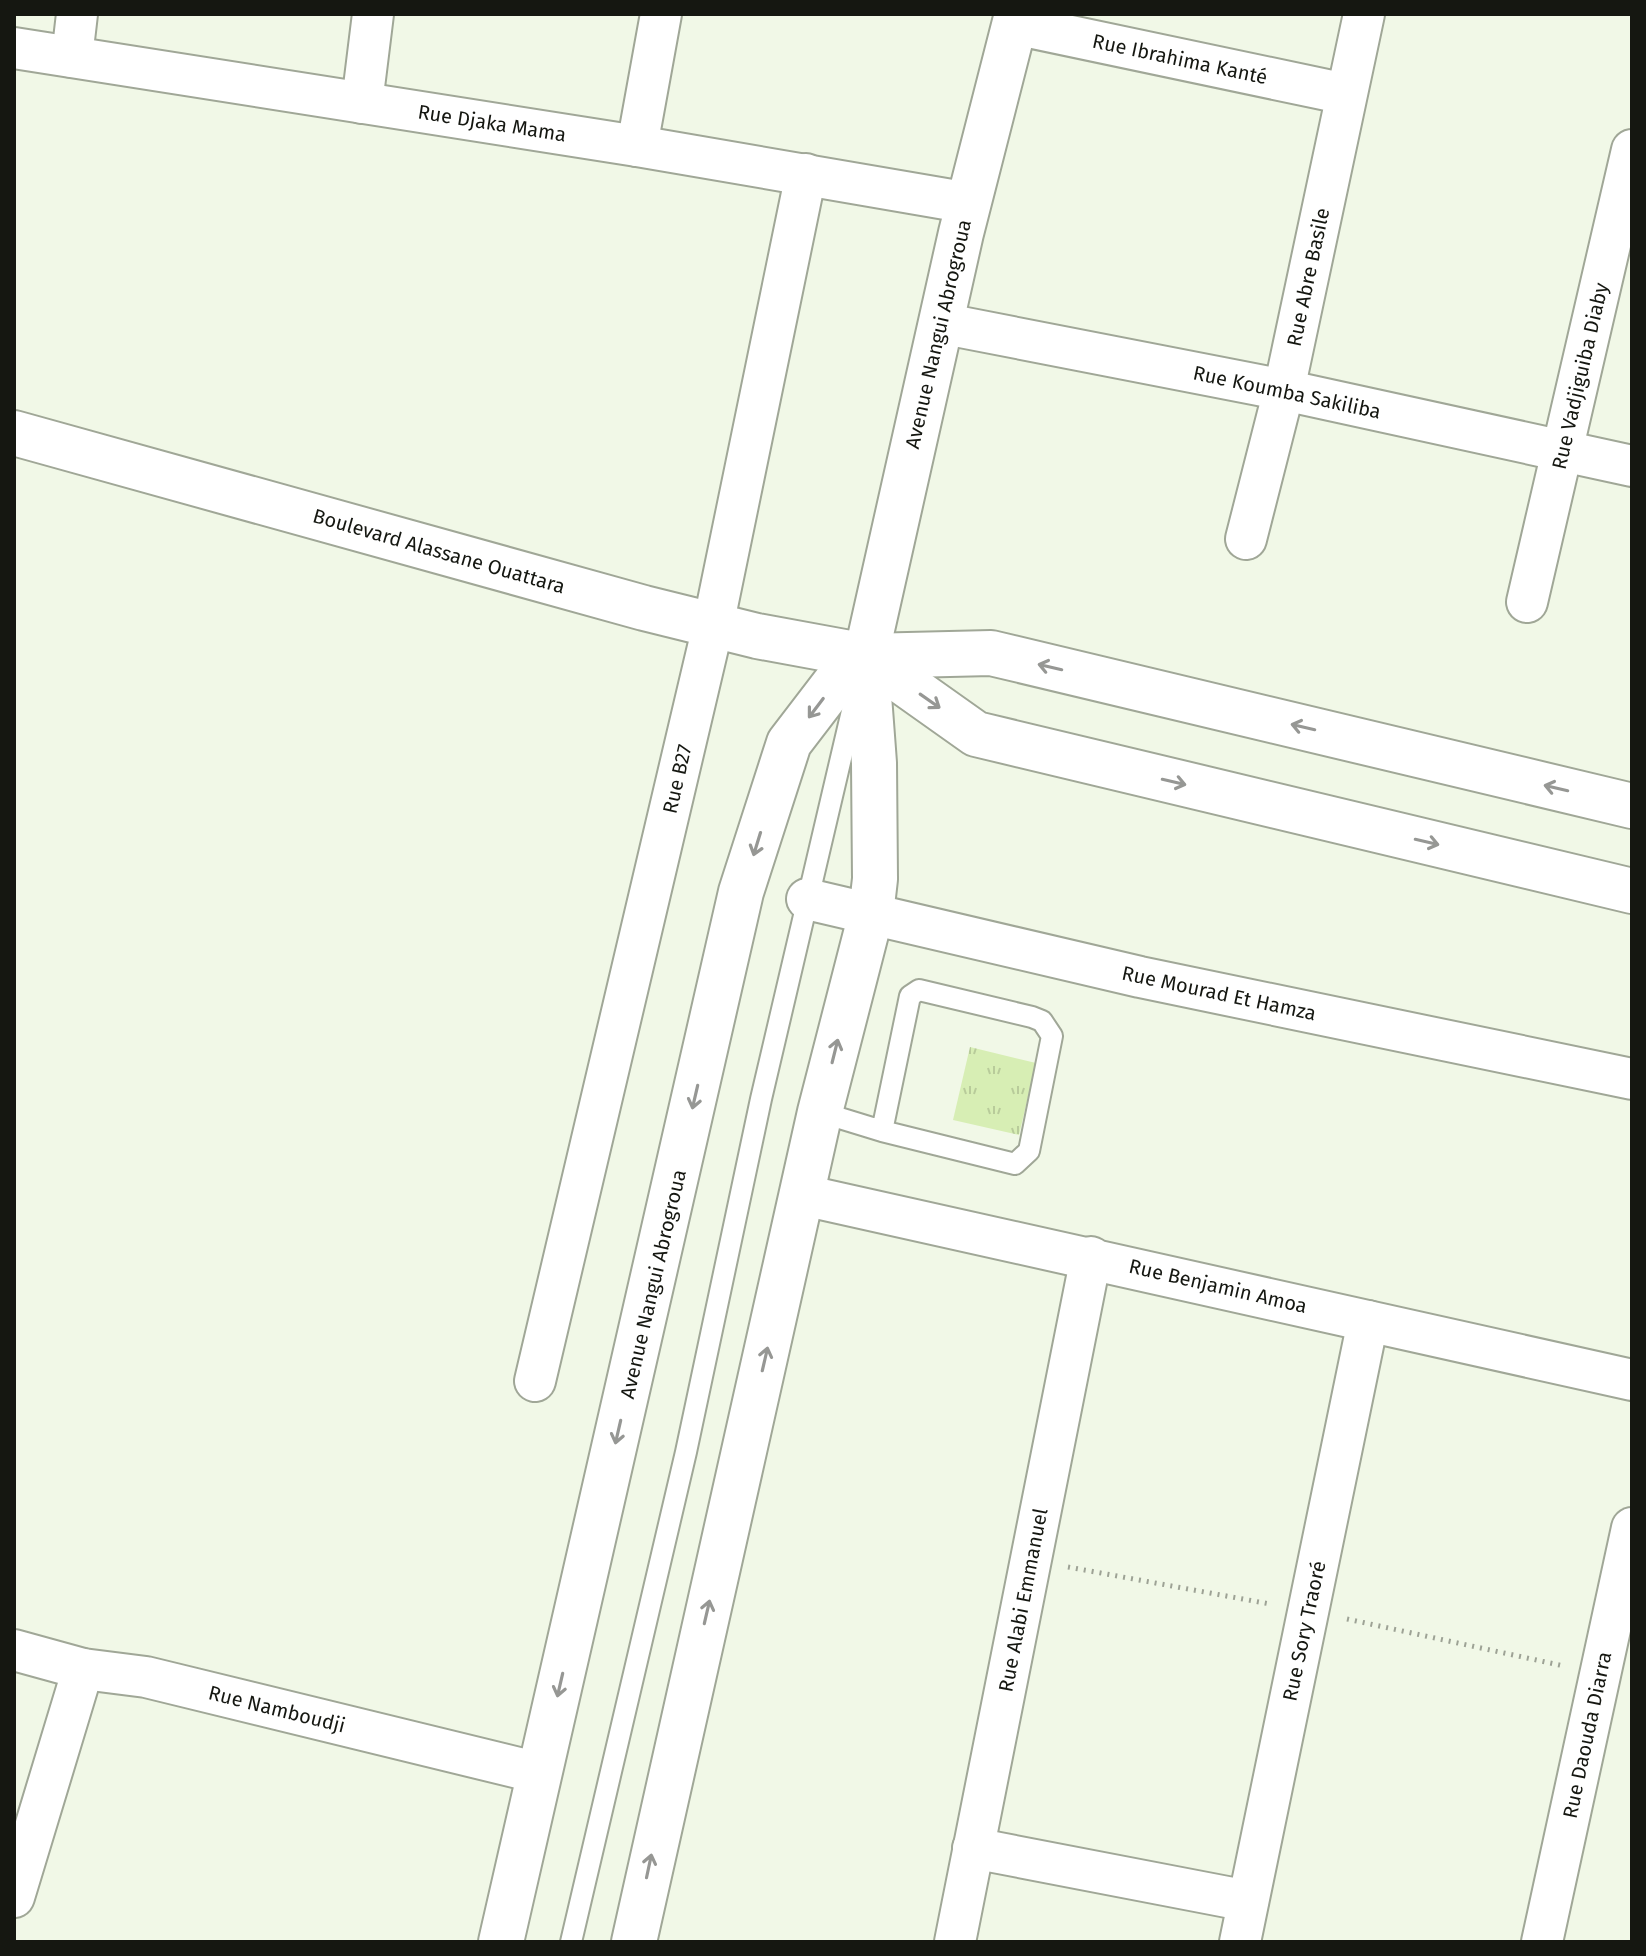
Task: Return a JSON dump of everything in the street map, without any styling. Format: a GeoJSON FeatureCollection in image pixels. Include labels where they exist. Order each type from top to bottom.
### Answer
{"type":"FeatureCollection","features":[{"type":"Feature","properties":{"kind":"main road","name":"Avenue Nangui Abrogroua"},"geometry":{"type":"LineString","coordinates":[[634,1942],[663,1800],[820,1112],[871,914],[875,879],[874,763],[866,656],[940,323],[1016,19]]}},
{"type":"Feature","properties":{"kind":"main road","name":"Boulevard Alassane Ouattara"},"geometry":{"type":"LineString","coordinates":[[14,433],[713,626],[866,656]]}},
{"type":"Feature","properties":{"kind":"main road"},"geometry":{"type":"LineString","coordinates":[[866,656],[991,653],[1632,806]]}},
{"type":"Feature","properties":{"kind":"main road","name":"Avenue Nangui Abrogroua"},"geometry":{"type":"LineString","coordinates":[[501,1942],[741,892],[789,743],[838,679],[866,656]]}},
{"type":"Feature","properties":{"kind":"main road"},"geometry":{"type":"LineString","coordinates":[[866,656],[976,734],[1632,891]]}},
{"type":"Feature","properties":{"kind":"street"},"geometry":{"type":"LineString","coordinates":[[72,57],[77,14]]}},
{"type":"Feature","properties":{"kind":"street"},"geometry":{"type":"LineString","coordinates":[[362,103],[373,14]]}},
{"type":"Feature","properties":{"kind":"street"},"geometry":{"type":"LineString","coordinates":[[639,134],[661,14]]}},
{"type":"Feature","properties":{"kind":"street","name":"Rue Abre Basile"},"geometry":{"type":"LineString","coordinates":[[1246,539],[1284,390],[1364,14]]}},
{"type":"Feature","properties":{"kind":"street","name":"Rue Ibrahima Kanté"},"geometry":{"type":"LineString","coordinates":[[1016,19],[1346,94]]}},
{"type":"Feature","properties":{"kind":"street","name":"Rue Djaka Mama"},"geometry":{"type":"LineString","coordinates":[[14,48],[362,103],[639,134],[806,174],[969,203]]}},
{"type":"Feature","properties":{"kind":"street","name":"Rue Vadjiguiba Diaby"},"geometry":{"type":"LineString","coordinates":[[1527,602],[1631,162]]}},
{"type":"Feature","properties":{"kind":"street","name":"Rue B27"},"geometry":{"type":"LineString","coordinates":[[535,1381],[713,626],[806,174]]}},
{"type":"Feature","properties":{"kind":"street","name":"Rue Koumba Sakiliba"},"geometry":{"type":"LineString","coordinates":[[940,323],[1284,390],[1632,466]]}},
{"type":"Feature","properties":{"kind":"street","name":"Rue Mourad Et Hamza"},"geometry":{"type":"LineString","coordinates":[[807,899],[1140,977],[1632,1079]]}},
{"type":"Feature","properties":{"kind":"street","name":"Rue Benjamin Amoa"},"geometry":{"type":"LineString","coordinates":[[803,1195],[1632,1380]]}},
{"type":"Feature","properties":{"kind":"street","name":"Rue Alabi Emmanuel"},"geometry":{"type":"LineString","coordinates":[[955,1942],[1091,1257]]}},
{"type":"Feature","properties":{"kind":"street","name":"Rue Sory Traoré"},"geometry":{"type":"LineString","coordinates":[[1240,1942],[1368,1321]]}},
{"type":"Feature","properties":{"kind":"street","name":"Rue Daouda Diarra"},"geometry":{"type":"LineString","coordinates":[[1542,1942],[1632,1528]]}},
{"type":"Feature","properties":{"kind":"street","name":"Rue Namboudji"},"geometry":{"type":"LineString","coordinates":[[14,1650],[83,1669],[146,1677],[539,1773]]}},
{"type":"Feature","properties":{"kind":"street"},"geometry":{"type":"LineString","coordinates":[[14,1897],[83,1669]]}},
{"type":"Feature","properties":{"kind":"street"},"geometry":{"type":"LineString","coordinates":[[973,1848],[1248,1901]]}},
{"type":"Feature","properties":{"kind":"lane","name":"Avenue Nangui Abrogroua"},"geometry":{"type":"LineString","coordinates":[[571,1942],[686,1452],[839,756],[866,656]]}},
{"type":"Feature","properties":{"kind":"lane"},"geometry":{"type":"LineString","coordinates":[[820,1112],[882,1131],[1015,1164],[1029,1151],[1052,1036],[1042,1021],[1032,1017],[919,990],[910,996],[882,1131]]}},
{"type":"Feature","properties":{"kind":"green space"},"geometry":{"type":"Polygon","coordinates":[[[970,1047],[1036,1063],[1019,1135],[953,1120],[970,1047]]]}}]}
